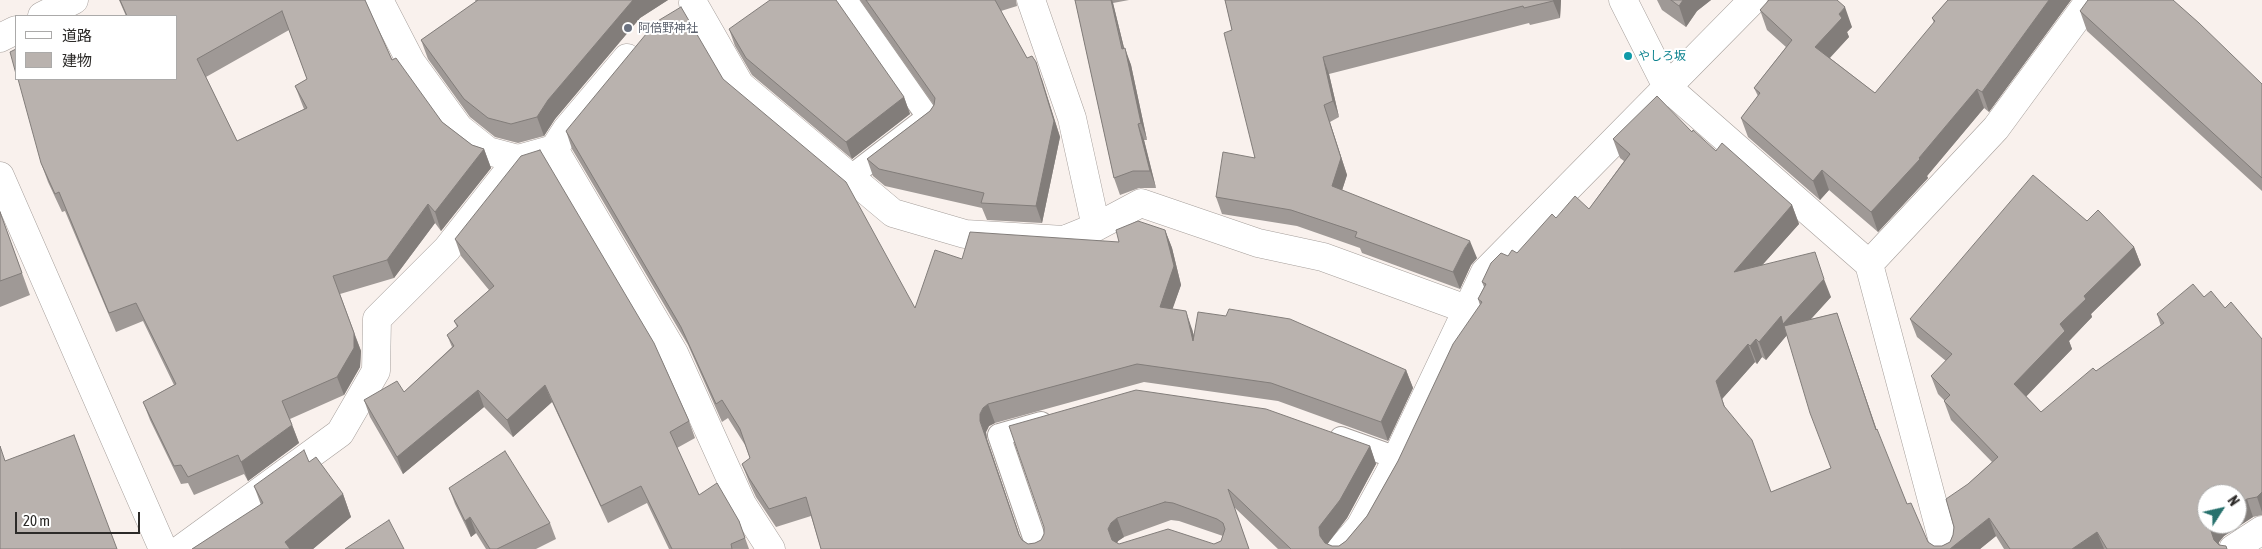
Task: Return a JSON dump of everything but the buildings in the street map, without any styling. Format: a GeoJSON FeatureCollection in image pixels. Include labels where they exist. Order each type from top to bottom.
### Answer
{"type":"FeatureCollection","features":[{"type":"Feature","properties":{"kind":"street"},"geometry":{"type":"LineString","coordinates":[[44,15],[74,0]]}},
{"type":"Feature","properties":{"kind":"street"},"geometry":{"type":"LineString","coordinates":[[379,0],[411,62],[459,128],[488,151],[518,159],[554,149],[567,129],[646,35]]}},
{"type":"Feature","properties":{"kind":"street"},"geometry":{"type":"LineString","coordinates":[[1031,0],[1072,118],[1096,227]]}},
{"type":"Feature","properties":{"kind":"street"},"geometry":{"type":"LineString","coordinates":[[1623,0],[1667,87],[1868,264],[1946,549]]}},
{"type":"Feature","properties":{"kind":"street"},"geometry":{"type":"LineString","coordinates":[[1341,549],[1360,527],[1397,458],[1484,272],[1753,0]]}},
{"type":"Feature","properties":{"kind":"street"},"geometry":{"type":"LineString","coordinates":[[1868,264],[1996,128],[2090,0]]}},
{"type":"Feature","properties":{"kind":"street"},"geometry":{"type":"LineString","coordinates":[[668,18],[696,1],[740,85],[893,213],[965,234],[1064,240],[1096,227],[1140,203],[1258,243],[1323,257],[1466,309]]}},
{"type":"Feature","properties":{"kind":"street"},"geometry":{"type":"LineString","coordinates":[[0,38],[15,30]]}},
{"type":"Feature","properties":{"kind":"street"},"geometry":{"type":"LineString","coordinates":[[554,149],[674,353],[742,504],[771,549]]}},
{"type":"Feature","properties":{"kind":"street"},"geometry":{"type":"LineString","coordinates":[[181,549],[340,433],[376,371],[377,319],[447,249],[518,159]]}},
{"type":"Feature","properties":{"kind":"street"},"geometry":{"type":"LineString","coordinates":[[0,176],[163,549]]}},
{"type":"Feature","properties":{"kind":"street"},"geometry":{"type":"LineString","coordinates":[[2233,549],[2262,530]]}},
{"type":"Feature","properties":{"kind":"lane"},"geometry":{"type":"LineString","coordinates":[[846,0],[928,117],[850,177]]}},
{"type":"Feature","properties":{"kind":"lane"},"geometry":{"type":"LineString","coordinates":[[1038,549],[999,435],[1066,416]]}},
{"type":"Feature","properties":{"kind":"lane"},"geometry":{"type":"LineString","coordinates":[[1322,431],[1397,458]]}},
{"type":"Feature","properties":{"kind":"place","name":"阿倍野神社"},"geometry":{"type":"Point","coordinates":[628,28]}},
{"type":"Feature","properties":{"kind":"place","name":"やしろ坂"},"geometry":{"type":"Point","coordinates":[1628,56]}}]}
